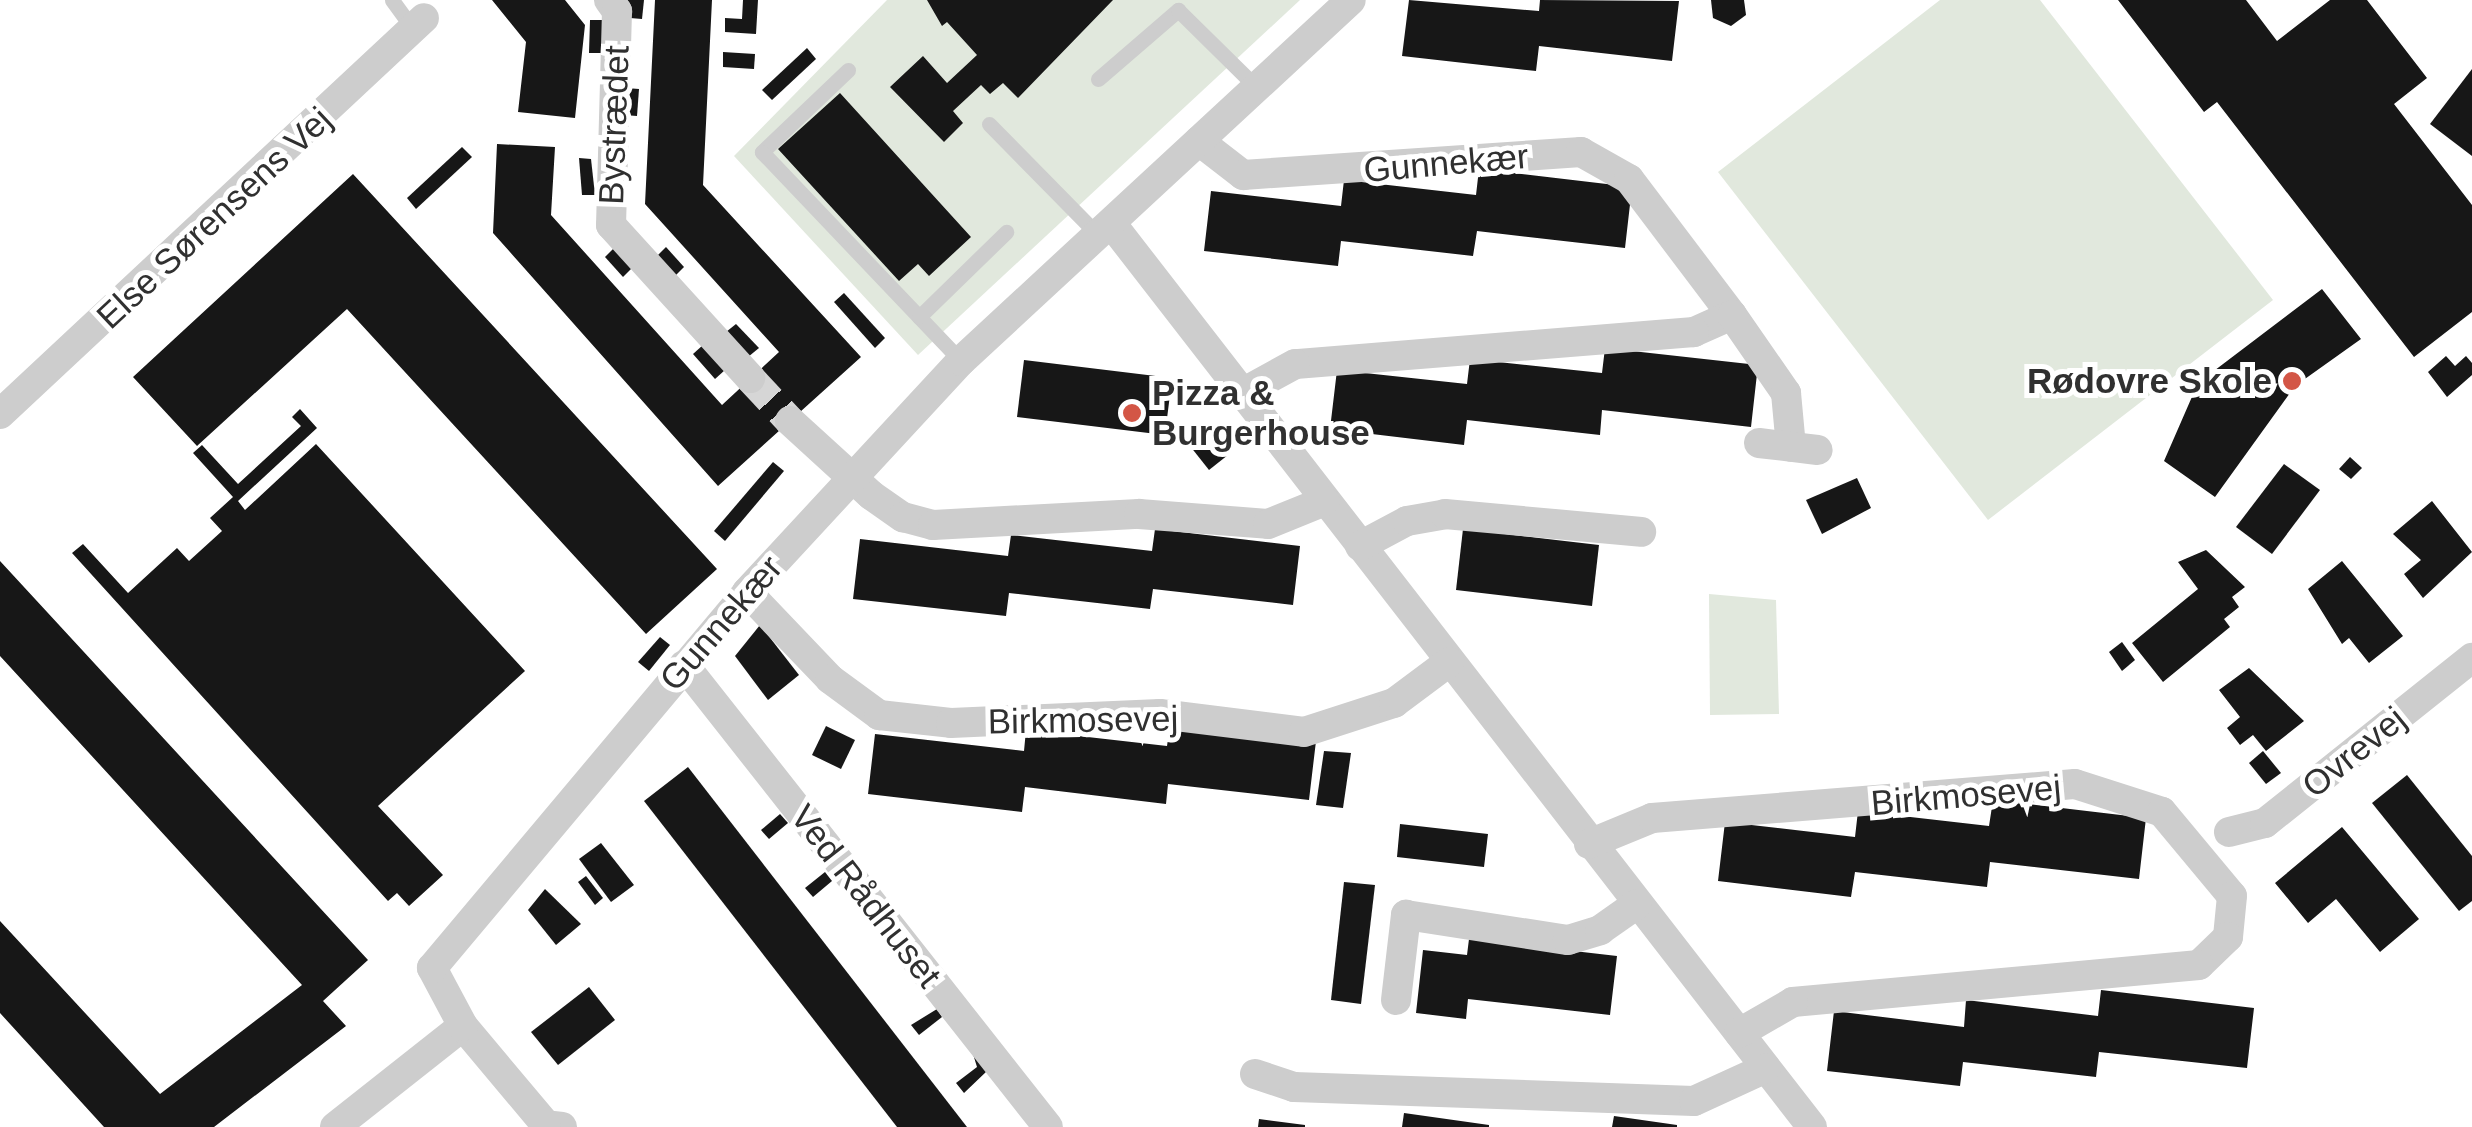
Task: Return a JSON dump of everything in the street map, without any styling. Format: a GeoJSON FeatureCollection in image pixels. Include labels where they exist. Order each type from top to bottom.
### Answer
{"type":"FeatureCollection","features":[{"type":"Feature","properties":{"kind":"street","name":"Bystrædet"},"geometry":{"type":"LineString","coordinates":[[609,0],[617,11],[610,225],[750,378]]}},
{"type":"Feature","properties":{"kind":"street","name":"Gunnekær"},"geometry":{"type":"LineString","coordinates":[[463,1026],[432,968],[747,592],[961,361],[1352,0]]}},
{"type":"Feature","properties":{"kind":"street","name":"Else Sørensens Vej"},"geometry":{"type":"LineString","coordinates":[[0,414],[418,23]]}},
{"type":"Feature","properties":{"kind":"street","name":"Gunnekær"},"geometry":{"type":"LineString","coordinates":[[1199,142],[1243,175],[1581,152],[1629,179],[1732,315]]}},
{"type":"Feature","properties":{"kind":"street"},"geometry":{"type":"LineString","coordinates":[[1105,229],[1242,393],[1812,1127]]}},
{"type":"Feature","properties":{"kind":"street"},"geometry":{"type":"LineString","coordinates":[[1242,393],[1295,364],[1694,332],[1732,315],[1786,392],[1804,448],[1759,442]]}},
{"type":"Feature","properties":{"kind":"street"},"geometry":{"type":"LineString","coordinates":[[790,421],[850,478],[903,518],[968,527],[1139,514],[1268,524],[1325,500]]}},
{"type":"Feature","properties":{"kind":"street"},"geometry":{"type":"LineString","coordinates":[[1360,546],[1407,521],[1444,514],[1641,532]]}},
{"type":"Feature","properties":{"kind":"street","name":"Birkmosevej"},"geometry":{"type":"LineString","coordinates":[[747,592],[830,679],[879,715],[933,721],[1160,714],[1304,732],[1394,703],[1449,662]]}},
{"type":"Feature","properties":{"kind":"street","name":"Ovrevej"},"geometry":{"type":"LineString","coordinates":[[2229,832],[2265,823],[2472,658]]}},
{"type":"Feature","properties":{"kind":"street","name":"Ved Rådhuset"},"geometry":{"type":"LineString","coordinates":[[684,666],[1048,1127]]}},
{"type":"Feature","properties":{"kind":"street","name":"Birkmosevej"},"geometry":{"type":"LineString","coordinates":[[1589,844],[1652,818],[2075,784],[2162,812],[2232,896],[2228,936],[2199,965],[1793,1002],[1738,1033]]}},
{"type":"Feature","properties":{"kind":"street"},"geometry":{"type":"LineString","coordinates":[[1396,1000],[1406,914],[1568,940],[1600,930],[1637,904]]}},
{"type":"Feature","properties":{"kind":"street"},"geometry":{"type":"LineString","coordinates":[[335,1127],[463,1026],[546,1125],[562,1127]]}},
{"type":"Feature","properties":{"kind":"street"},"geometry":{"type":"LineString","coordinates":[[1255,1074],[1294,1087],[1694,1101],[1766,1068]]}},
{"type":"Feature","properties":{"kind":"lane"},"geometry":{"type":"LineString","coordinates":[[392,0],[418,23]]}},
{"type":"Feature","properties":{"kind":"lane"},"geometry":{"type":"LineString","coordinates":[[1098,79],[1178,10],[1257,88]]}},
{"type":"Feature","properties":{"kind":"lane"},"geometry":{"type":"LineString","coordinates":[[848,70],[762,152],[961,361]]}},
{"type":"Feature","properties":{"kind":"lane"},"geometry":{"type":"LineString","coordinates":[[989,124],[1105,229]]}},
{"type":"Feature","properties":{"kind":"lane"},"geometry":{"type":"LineString","coordinates":[[919,316],[1006,232]]}},
{"type":"Feature","properties":{"kind":"shaded area"},"geometry":{"type":"Polygon","coordinates":[[[887,0],[1300,0],[918,355],[734,156],[887,0]]]}},
{"type":"Feature","properties":{"kind":"shaded area"},"geometry":{"type":"Polygon","coordinates":[[[1940,0],[2040,0],[2273,300],[1988,520],[1718,172],[1940,0]]]}},
{"type":"Feature","properties":{"kind":"shaded area"},"geometry":{"type":"Polygon","coordinates":[[[1709,594],[1776,600],[1779,714],[1710,715],[1709,594]]]}},
{"type":"Feature","properties":{"kind":"building"},"geometry":{"type":"Polygon","coordinates":[[[492,0],[565,0],[585,25],[575,118],[518,112],[526,42],[492,0]]]}},
{"type":"Feature","properties":{"kind":"building"},"geometry":{"type":"Polygon","coordinates":[[[625,0],[644,0],[642,19],[630,18],[625,0]]]}},
{"type":"Feature","properties":{"kind":"building"},"geometry":{"type":"Polygon","coordinates":[[[655,0],[712,0],[703,185],[861,357],[718,486],[493,233],[497,144],[555,147],[551,215],[722,405],[779,352],[645,204],[655,0]]]}},
{"type":"Feature","properties":{"kind":"building"},"geometry":{"type":"Polygon","coordinates":[[[743,0],[758,0],[756,34],[725,32],[725,18],[742,19],[743,0]]]}},
{"type":"Feature","properties":{"kind":"building"},"geometry":{"type":"Polygon","coordinates":[[[927,0],[1113,0],[1018,98],[1003,83],[990,94],[981,85],[953,111],[963,123],[944,142],[890,87],[923,56],[947,83],[977,55],[947,22],[942,26],[927,0]]]}},
{"type":"Feature","properties":{"kind":"building"},"geometry":{"type":"Polygon","coordinates":[[[1409,0],[1539,11],[1540,0],[1679,1],[1672,61],[1539,46],[1536,71],[1402,56],[1409,0]]]}},
{"type":"Feature","properties":{"kind":"building"},"geometry":{"type":"Polygon","coordinates":[[[1711,0],[1744,0],[1746,15],[1731,26],[1713,18],[1711,0]]]}},
{"type":"Feature","properties":{"kind":"building"},"geometry":{"type":"Polygon","coordinates":[[[2118,0],[2246,0],[2277,41],[2330,0],[2367,0],[2427,78],[2394,104],[2472,205],[2472,312],[2414,357],[2217,102],[2204,112],[2118,0]]]}},
{"type":"Feature","properties":{"kind":"building"},"geometry":{"type":"Polygon","coordinates":[[[590,20],[603,20],[602,53],[589,53],[590,20]]]}},
{"type":"Feature","properties":{"kind":"building"},"geometry":{"type":"Polygon","coordinates":[[[807,48],[816,59],[772,100],[762,90],[807,48]]]}},
{"type":"Feature","properties":{"kind":"building"},"geometry":{"type":"Polygon","coordinates":[[[723,52],[755,54],[754,69],[723,67],[723,52]]]}},
{"type":"Feature","properties":{"kind":"building"},"geometry":{"type":"Polygon","coordinates":[[[2472,69],[2472,156],[2430,124],[2472,69]]]}},
{"type":"Feature","properties":{"kind":"building"},"geometry":{"type":"Polygon","coordinates":[[[626,88],[639,89],[637,116],[624,115],[626,88]]]}},
{"type":"Feature","properties":{"kind":"building"},"geometry":{"type":"Polygon","coordinates":[[[840,93],[971,237],[929,276],[918,264],[899,281],[778,149],[840,93]]]}},
{"type":"Feature","properties":{"kind":"building"},"geometry":{"type":"Polygon","coordinates":[[[462,147],[472,157],[416,209],[407,198],[462,147]]]}},
{"type":"Feature","properties":{"kind":"building"},"geometry":{"type":"Polygon","coordinates":[[[579,158],[591,159],[595,195],[582,195],[579,158]]]}},
{"type":"Feature","properties":{"kind":"building"},"geometry":{"type":"Polygon","coordinates":[[[1479,169],[1632,187],[1625,248],[1477,231],[1473,256],[1341,241],[1338,266],[1204,251],[1211,191],[1341,206],[1344,180],[1476,195],[1479,169]]]}},
{"type":"Feature","properties":{"kind":"building"},"geometry":{"type":"Polygon","coordinates":[[[353,174],[717,569],[646,634],[347,309],[197,446],[133,377],[353,174]]]}},
{"type":"Feature","properties":{"kind":"building"},"geometry":{"type":"Polygon","coordinates":[[[666,247],[684,267],[675,276],[657,256],[666,247]]]}},
{"type":"Feature","properties":{"kind":"building"},"geometry":{"type":"Polygon","coordinates":[[[614,248],[632,268],[623,277],[605,257],[614,248]]]}},
{"type":"Feature","properties":{"kind":"building"},"geometry":{"type":"Polygon","coordinates":[[[2322,289],[2361,339],[2295,386],[2215,497],[2164,461],[2198,383],[2322,289]]]}},
{"type":"Feature","properties":{"kind":"building"},"geometry":{"type":"Polygon","coordinates":[[[844,293],[885,338],[875,348],[834,302],[844,293]]]}},
{"type":"Feature","properties":{"kind":"building"},"geometry":{"type":"Polygon","coordinates":[[[736,324],[759,348],[748,357],[726,332],[736,324]]]}},
{"type":"Feature","properties":{"kind":"building"},"geometry":{"type":"Polygon","coordinates":[[[703,345],[725,370],[715,379],[693,354],[703,345]]]}},
{"type":"Feature","properties":{"kind":"building"},"geometry":{"type":"Polygon","coordinates":[[[1605,348],[1758,365],[1751,427],[1602,410],[1600,435],[1467,420],[1464,445],[1330,429],[1337,370],[1467,384],[1470,359],[1602,373],[1605,348]]]}},
{"type":"Feature","properties":{"kind":"building"},"geometry":{"type":"Polygon","coordinates":[[[2446,356],[2455,366],[2466,356],[2472,363],[2472,375],[2447,397],[2428,372],[2446,356]]]}},
{"type":"Feature","properties":{"kind":"building"},"geometry":{"type":"Polygon","coordinates":[[[1024,360],[1172,378],[1165,435],[1017,417],[1024,360]]]}},
{"type":"Feature","properties":{"kind":"building"},"geometry":{"type":"Polygon","coordinates":[[[300,409],[317,428],[238,501],[245,510],[316,444],[525,671],[378,806],[443,875],[409,906],[397,893],[388,901],[72,553],[83,544],[128,593],[177,548],[189,561],[222,531],[210,518],[233,497],[193,453],[202,445],[238,484],[301,426],[292,417],[300,409]]]}},
{"type":"Feature","properties":{"kind":"building"},"geometry":{"type":"Polygon","coordinates":[[[1214,427],[1233,451],[1209,470],[1190,446],[1214,427]]]}},
{"type":"Feature","properties":{"kind":"building"},"geometry":{"type":"Polygon","coordinates":[[[2350,457],[2362,468],[2351,479],[2339,469],[2350,457]]]}},
{"type":"Feature","properties":{"kind":"building"},"geometry":{"type":"Polygon","coordinates":[[[773,462],[784,471],[725,541],[714,531],[773,462]]]}},
{"type":"Feature","properties":{"kind":"building"},"geometry":{"type":"Polygon","coordinates":[[[2284,464],[2320,490],[2272,554],[2236,527],[2284,464]]]}},
{"type":"Feature","properties":{"kind":"building"},"geometry":{"type":"Polygon","coordinates":[[[1857,478],[1871,508],[1822,534],[1806,500],[1857,478]]]}},
{"type":"Feature","properties":{"kind":"building"},"geometry":{"type":"Polygon","coordinates":[[[2432,501],[2472,552],[2423,598],[2404,574],[2421,560],[2393,534],[2432,501]]]}},
{"type":"Feature","properties":{"kind":"building"},"geometry":{"type":"Polygon","coordinates":[[[1155,529],[1300,546],[1293,605],[1153,589],[1150,609],[1009,593],[1006,616],[853,599],[860,539],[1008,556],[1011,535],[1152,551],[1155,529]]]}},
{"type":"Feature","properties":{"kind":"building"},"geometry":{"type":"Polygon","coordinates":[[[1463,529],[1599,545],[1592,606],[1456,590],[1463,529]]]}},
{"type":"Feature","properties":{"kind":"building"},"geometry":{"type":"Polygon","coordinates":[[[2206,550],[2245,587],[2232,597],[2239,607],[2224,619],[2230,627],[2163,682],[2132,643],[2198,589],[2178,562],[2206,550]]]}},
{"type":"Feature","properties":{"kind":"building"},"geometry":{"type":"Polygon","coordinates":[[[0,561],[368,960],[323,1001],[346,1026],[214,1127],[104,1127],[0,1013],[0,921],[160,1094],[302,985],[0,656],[0,561]]]}},
{"type":"Feature","properties":{"kind":"building"},"geometry":{"type":"Polygon","coordinates":[[[2342,561],[2403,636],[2369,663],[2349,638],[2342,644],[2308,589],[2342,561]]]}},
{"type":"Feature","properties":{"kind":"building"},"geometry":{"type":"Polygon","coordinates":[[[760,625],[799,675],[768,700],[735,656],[760,625]]]}},
{"type":"Feature","properties":{"kind":"building"},"geometry":{"type":"Polygon","coordinates":[[[660,637],[670,645],[649,671],[638,662],[660,637]]]}},
{"type":"Feature","properties":{"kind":"building"},"geometry":{"type":"Polygon","coordinates":[[[2122,642],[2135,660],[2122,671],[2109,652],[2122,642]]]}},
{"type":"Feature","properties":{"kind":"building"},"geometry":{"type":"Polygon","coordinates":[[[2249,668],[2304,721],[2266,751],[2253,735],[2240,745],[2227,728],[2240,717],[2219,690],[2249,668]]]}},
{"type":"Feature","properties":{"kind":"building"},"geometry":{"type":"Polygon","coordinates":[[[1170,725],[1316,741],[1309,800],[1168,784],[1166,804],[1025,787],[1022,812],[868,794],[875,734],[1024,751],[1026,730],[1167,746],[1170,725]]]}},
{"type":"Feature","properties":{"kind":"building"},"geometry":{"type":"Polygon","coordinates":[[[826,726],[855,740],[841,769],[812,755],[826,726]]]}},
{"type":"Feature","properties":{"kind":"building"},"geometry":{"type":"Polygon","coordinates":[[[1324,751],[1351,753],[1343,808],[1316,805],[1324,751]]]}},
{"type":"Feature","properties":{"kind":"building"},"geometry":{"type":"Polygon","coordinates":[[[2263,751],[2281,773],[2266,784],[2249,763],[2263,751]]]}},
{"type":"Feature","properties":{"kind":"building"},"geometry":{"type":"Polygon","coordinates":[[[688,767],[967,1127],[897,1127],[644,801],[688,767]]]}},
{"type":"Feature","properties":{"kind":"building"},"geometry":{"type":"Polygon","coordinates":[[[2407,775],[2472,856],[2472,901],[2459,911],[2372,803],[2407,775]]]}},
{"type":"Feature","properties":{"kind":"building"},"geometry":{"type":"Polygon","coordinates":[[[1993,800],[2146,818],[2139,879],[1990,862],[1987,887],[1855,872],[1851,897],[1718,881],[1725,822],[1855,837],[1858,811],[1989,826],[1993,800]]]}},
{"type":"Feature","properties":{"kind":"building"},"geometry":{"type":"Polygon","coordinates":[[[780,814],[788,823],[769,839],[761,830],[780,814]]]}},
{"type":"Feature","properties":{"kind":"building"},"geometry":{"type":"Polygon","coordinates":[[[1400,824],[1488,834],[1484,867],[1397,857],[1400,824]]]}},
{"type":"Feature","properties":{"kind":"building"},"geometry":{"type":"Polygon","coordinates":[[[2342,827],[2419,919],[2380,952],[2336,899],[2308,923],[2275,883],[2342,827]]]}},
{"type":"Feature","properties":{"kind":"building"},"geometry":{"type":"Polygon","coordinates":[[[601,843],[634,885],[611,902],[579,859],[601,843]]]}},
{"type":"Feature","properties":{"kind":"building"},"geometry":{"type":"Polygon","coordinates":[[[825,872],[832,881],[813,897],[805,888],[825,872]]]}},
{"type":"Feature","properties":{"kind":"building"},"geometry":{"type":"Polygon","coordinates":[[[586,876],[603,898],[595,905],[578,882],[586,876]]]}},
{"type":"Feature","properties":{"kind":"building"},"geometry":{"type":"Polygon","coordinates":[[[1344,882],[1375,885],[1361,1004],[1331,1000],[1344,882]]]}},
{"type":"Feature","properties":{"kind":"building"},"geometry":{"type":"Polygon","coordinates":[[[545,889],[581,924],[556,945],[528,910],[545,889]]]}},
{"type":"Feature","properties":{"kind":"building"},"geometry":{"type":"Polygon","coordinates":[[[1469,939],[1617,956],[1610,1015],[1468,999],[1466,1019],[1416,1013],[1423,950],[1467,955],[1469,939]]]}},
{"type":"Feature","properties":{"kind":"building"},"geometry":{"type":"Polygon","coordinates":[[[589,987],[615,1020],[558,1065],[531,1032],[589,987]]]}},
{"type":"Feature","properties":{"kind":"building"},"geometry":{"type":"Polygon","coordinates":[[[2101,990],[2254,1008],[2247,1068],[2099,1052],[2096,1077],[1963,1062],[1960,1086],[1827,1071],[1834,1011],[1964,1027],[1966,1000],[2098,1016],[2101,990]]]}},
{"type":"Feature","properties":{"kind":"building"},"geometry":{"type":"Polygon","coordinates":[[[937,1009],[942,1017],[919,1035],[911,1025],[937,1009]]]}},
{"type":"Feature","properties":{"kind":"building"},"geometry":{"type":"Polygon","coordinates":[[[973,1054],[987,1071],[964,1093],[956,1083],[977,1067],[973,1054]]]}},
{"type":"Feature","properties":{"kind":"building"},"geometry":{"type":"Polygon","coordinates":[[[1404,1113],[1489,1125],[1489,1127],[1402,1127],[1404,1113]]]}},
{"type":"Feature","properties":{"kind":"building"},"geometry":{"type":"Polygon","coordinates":[[[1614,1116],[1677,1125],[1677,1127],[1612,1127],[1614,1116]]]}},
{"type":"Feature","properties":{"kind":"building"},"geometry":{"type":"Polygon","coordinates":[[[1259,1119],[1305,1125],[1305,1127],[1258,1127],[1259,1119]]]}},
{"type":"Feature","properties":{"kind":"tunnel"},"geometry":{"type":"LineString","coordinates":[[750,378],[790,421]]}},
{"type":"Feature","properties":{"kind":"place","name":"Rødovre Skole"},"geometry":{"type":"Point","coordinates":[2292,381]}},
{"type":"Feature","properties":{"kind":"place","name":"Pizza & Burgerhouse"},"geometry":{"type":"Point","coordinates":[1132,413]}}]}
